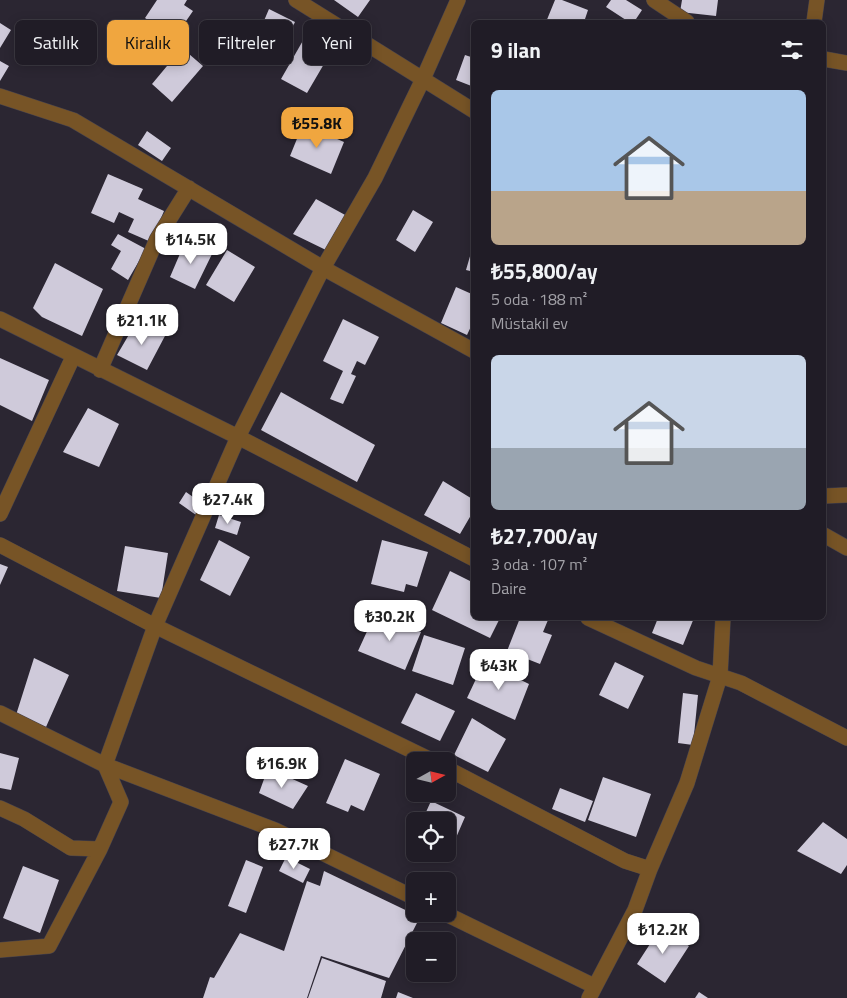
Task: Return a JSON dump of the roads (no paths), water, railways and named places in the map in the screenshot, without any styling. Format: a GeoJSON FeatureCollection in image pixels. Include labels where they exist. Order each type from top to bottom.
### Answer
{"type":"FeatureCollection","features":[{"type":"Feature","properties":{"kind":"street"},"geometry":{"type":"LineString","coordinates":[[296,0],[471,109]]}},
{"type":"Feature","properties":{"kind":"street"},"geometry":{"type":"LineString","coordinates":[[0,950],[49,946],[100,849],[121,802],[105,765],[155,626],[238,437],[323,268],[375,178],[424,79],[458,0]]}},
{"type":"Feature","properties":{"kind":"street"},"geometry":{"type":"LineString","coordinates":[[654,0],[684,20]]}},
{"type":"Feature","properties":{"kind":"street"},"geometry":{"type":"LineString","coordinates":[[814,20],[817,0]]}},
{"type":"Feature","properties":{"kind":"street"},"geometry":{"type":"LineString","coordinates":[[826,58],[847,63]]}},
{"type":"Feature","properties":{"kind":"street"},"geometry":{"type":"LineString","coordinates":[[0,96],[73,120],[323,268],[471,349]]}},
{"type":"Feature","properties":{"kind":"street"},"geometry":{"type":"LineString","coordinates":[[100,370],[157,239],[189,188]]}},
{"type":"Feature","properties":{"kind":"street"},"geometry":{"type":"LineString","coordinates":[[0,319],[73,358],[238,437],[471,557]]}},
{"type":"Feature","properties":{"kind":"street"},"geometry":{"type":"LineString","coordinates":[[0,514],[73,358]]}},
{"type":"Feature","properties":{"kind":"street"},"geometry":{"type":"LineString","coordinates":[[826,496],[847,495]]}},
{"type":"Feature","properties":{"kind":"street"},"geometry":{"type":"LineString","coordinates":[[826,536],[847,548]]}},
{"type":"Feature","properties":{"kind":"street"},"geometry":{"type":"LineString","coordinates":[[0,545],[155,626],[414,752]]}},
{"type":"Feature","properties":{"kind":"street"},"geometry":{"type":"LineString","coordinates":[[592,620],[696,668],[741,683],[847,738]]}},
{"type":"Feature","properties":{"kind":"street"},"geometry":{"type":"LineString","coordinates":[[456,919],[592,992],[634,910],[687,783],[720,676],[723,620]]}},
{"type":"Feature","properties":{"kind":"street"},"geometry":{"type":"LineString","coordinates":[[0,713],[105,765],[275,830],[406,894]]}},
{"type":"Feature","properties":{"kind":"street"},"geometry":{"type":"LineString","coordinates":[[456,773],[625,861],[650,869]]}},
{"type":"Feature","properties":{"kind":"street"},"geometry":{"type":"LineString","coordinates":[[0,808],[71,848],[100,849]]}}]}
